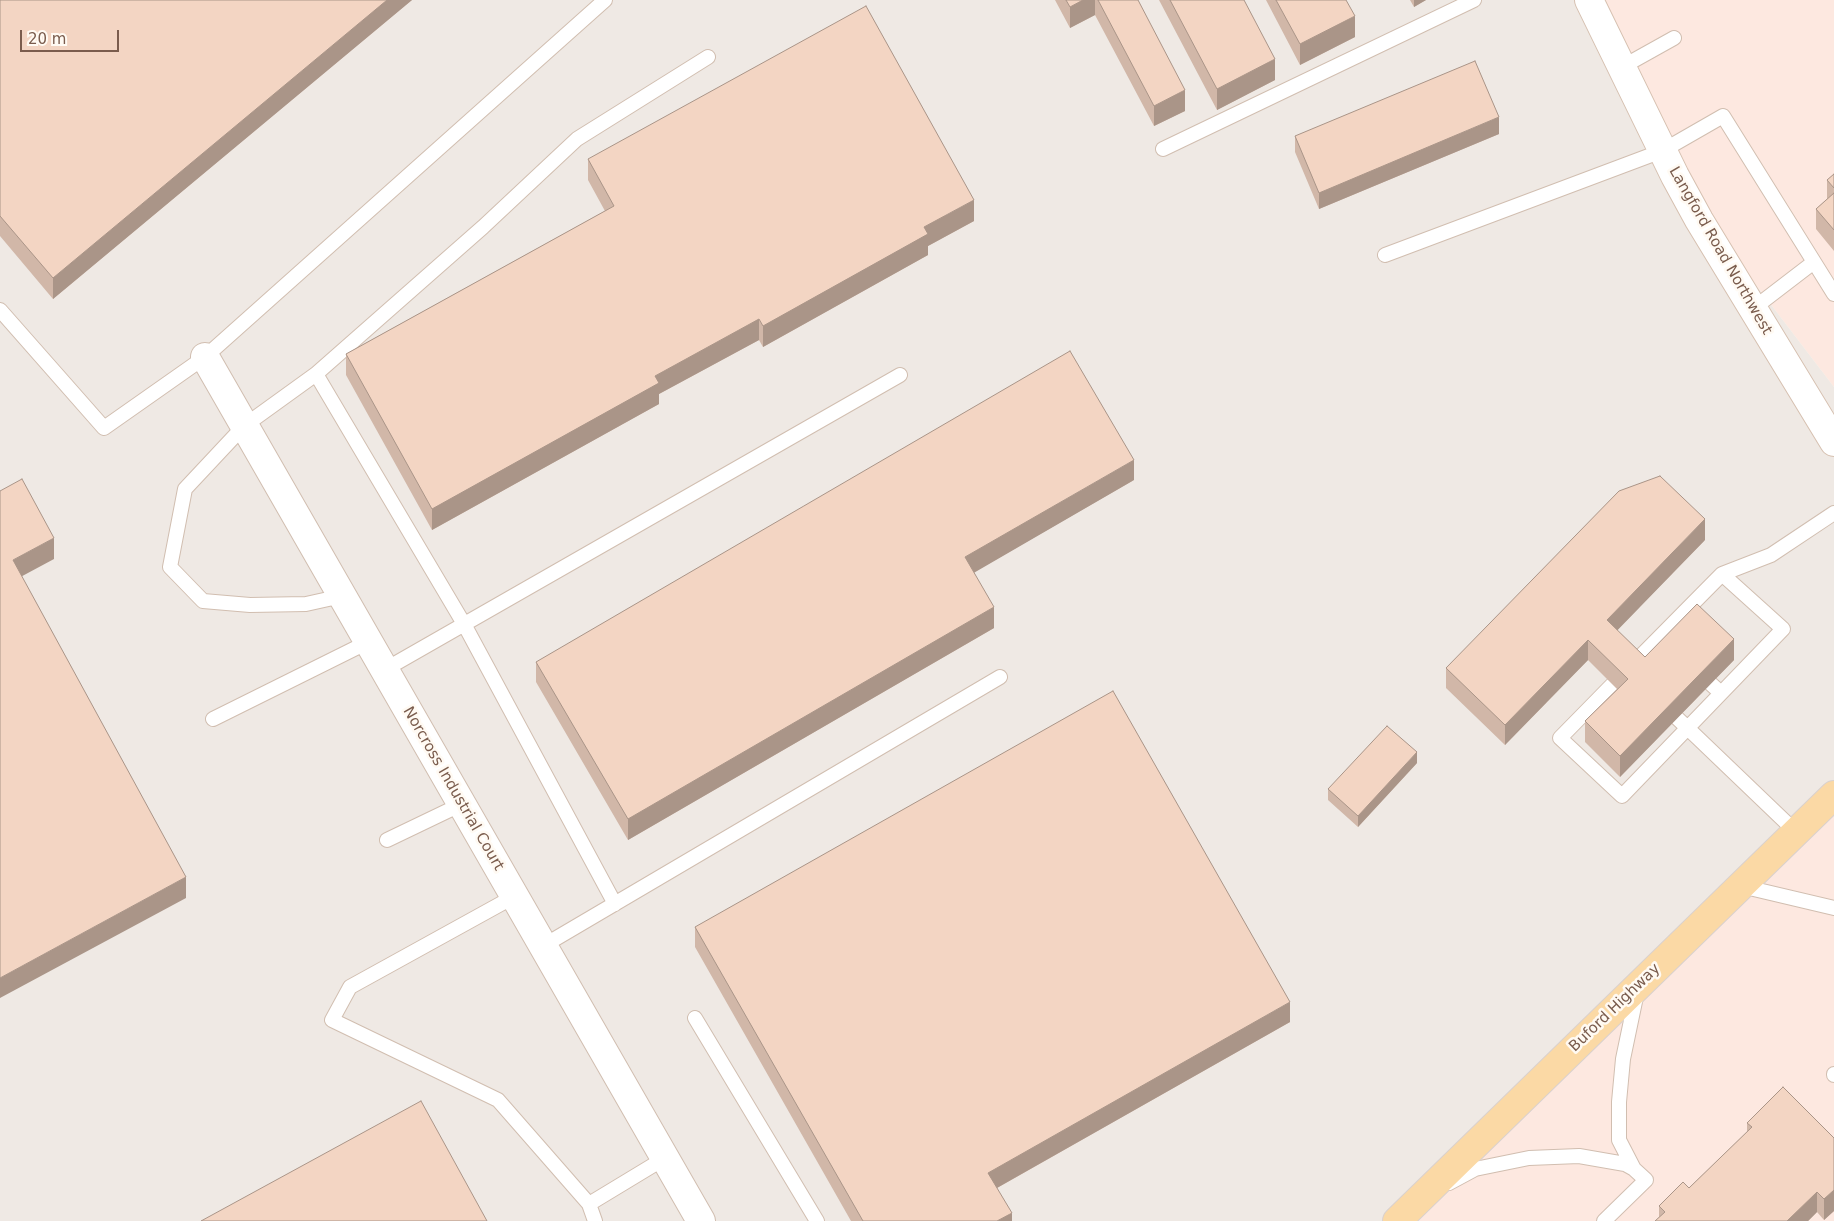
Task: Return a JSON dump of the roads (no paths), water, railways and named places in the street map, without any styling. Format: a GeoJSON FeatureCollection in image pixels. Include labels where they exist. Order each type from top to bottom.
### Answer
{"type":"FeatureCollection","features":[{"type":"Feature","properties":{"kind":"main road","name":"Buford Highway"},"geometry":{"type":"LineString","coordinates":[[1397,1221],[1834,795]]}},
{"type":"Feature","properties":{"kind":"street","name":"Langford Road Northwest"},"geometry":{"type":"LineString","coordinates":[[1589,0],[1662,150],[1699,220],[1754,308],[1798,386],[1834,442]]}},
{"type":"Feature","properties":{"kind":"street","name":"Norcross Industrial Court"},"geometry":{"type":"LineString","coordinates":[[205,357],[701,1221]]}},
{"type":"Feature","properties":{"kind":"lane"},"geometry":{"type":"LineString","coordinates":[[0,310],[104,428],[205,357],[605,0]]}},
{"type":"Feature","properties":{"kind":"lane"},"geometry":{"type":"LineString","coordinates":[[1163,149],[1469,1]]}},
{"type":"Feature","properties":{"kind":"lane"},"geometry":{"type":"LineString","coordinates":[[1622,67],[1674,38]]}},
{"type":"Feature","properties":{"kind":"lane"},"geometry":{"type":"LineString","coordinates":[[342,596],[306,604],[250,605],[203,601],[170,567],[186,489],[244,426],[316,374],[484,227],[577,138],[708,57]]}},
{"type":"Feature","properties":{"kind":"lane"},"geometry":{"type":"LineString","coordinates":[[1385,255],[1662,150],[1723,116],[1834,294]]}},
{"type":"Feature","properties":{"kind":"lane"},"geometry":{"type":"LineString","coordinates":[[1754,308],[1814,262]]}},
{"type":"Feature","properties":{"kind":"lane"},"geometry":{"type":"LineString","coordinates":[[316,374],[464,624],[615,904]]}},
{"type":"Feature","properties":{"kind":"lane"},"geometry":{"type":"LineString","coordinates":[[384,670],[900,375]]}},
{"type":"Feature","properties":{"kind":"lane"},"geometry":{"type":"LineString","coordinates":[[1632,665],[1722,574],[1771,555],[1834,513]]}},
{"type":"Feature","properties":{"kind":"lane"},"geometry":{"type":"LineString","coordinates":[[1612,684],[1602,705],[1560,738],[1622,796],[1653,753],[1716,688],[1783,629],[1722,574]]}},
{"type":"Feature","properties":{"kind":"lane"},"geometry":{"type":"LineString","coordinates":[[1659,637],[1673,649]]}},
{"type":"Feature","properties":{"kind":"lane"},"geometry":{"type":"LineString","coordinates":[[213,719],[368,642]]}},
{"type":"Feature","properties":{"kind":"lane"},"geometry":{"type":"LineString","coordinates":[[543,946],[1000,677]]}},
{"type":"Feature","properties":{"kind":"lane"},"geometry":{"type":"LineString","coordinates":[[1682,723],[1796,832]]}},
{"type":"Feature","properties":{"kind":"lane"},"geometry":{"type":"LineString","coordinates":[[387,840],[462,804]]}},
{"type":"Feature","properties":{"kind":"lane"},"geometry":{"type":"LineString","coordinates":[[1741,886],[1834,908]]}},
{"type":"Feature","properties":{"kind":"lane"},"geometry":{"type":"LineString","coordinates":[[515,896],[350,987],[332,1020],[498,1100],[589,1204],[595,1221]]}},
{"type":"Feature","properties":{"kind":"lane"},"geometry":{"type":"LineString","coordinates":[[1634,1169],[1620,1140],[1619,1102],[1623,1059],[1639,985]]}},
{"type":"Feature","properties":{"kind":"lane"},"geometry":{"type":"LineString","coordinates":[[695,1018],[816,1221]]}},
{"type":"Feature","properties":{"kind":"lane"},"geometry":{"type":"LineString","coordinates":[[1423,1196],[1475,1169],[1529,1158],[1579,1156],[1624,1164],[1634,1169],[1646,1180],[1604,1221]]}},
{"type":"Feature","properties":{"kind":"lane"},"geometry":{"type":"LineString","coordinates":[[589,1204],[665,1158]]}}]}
